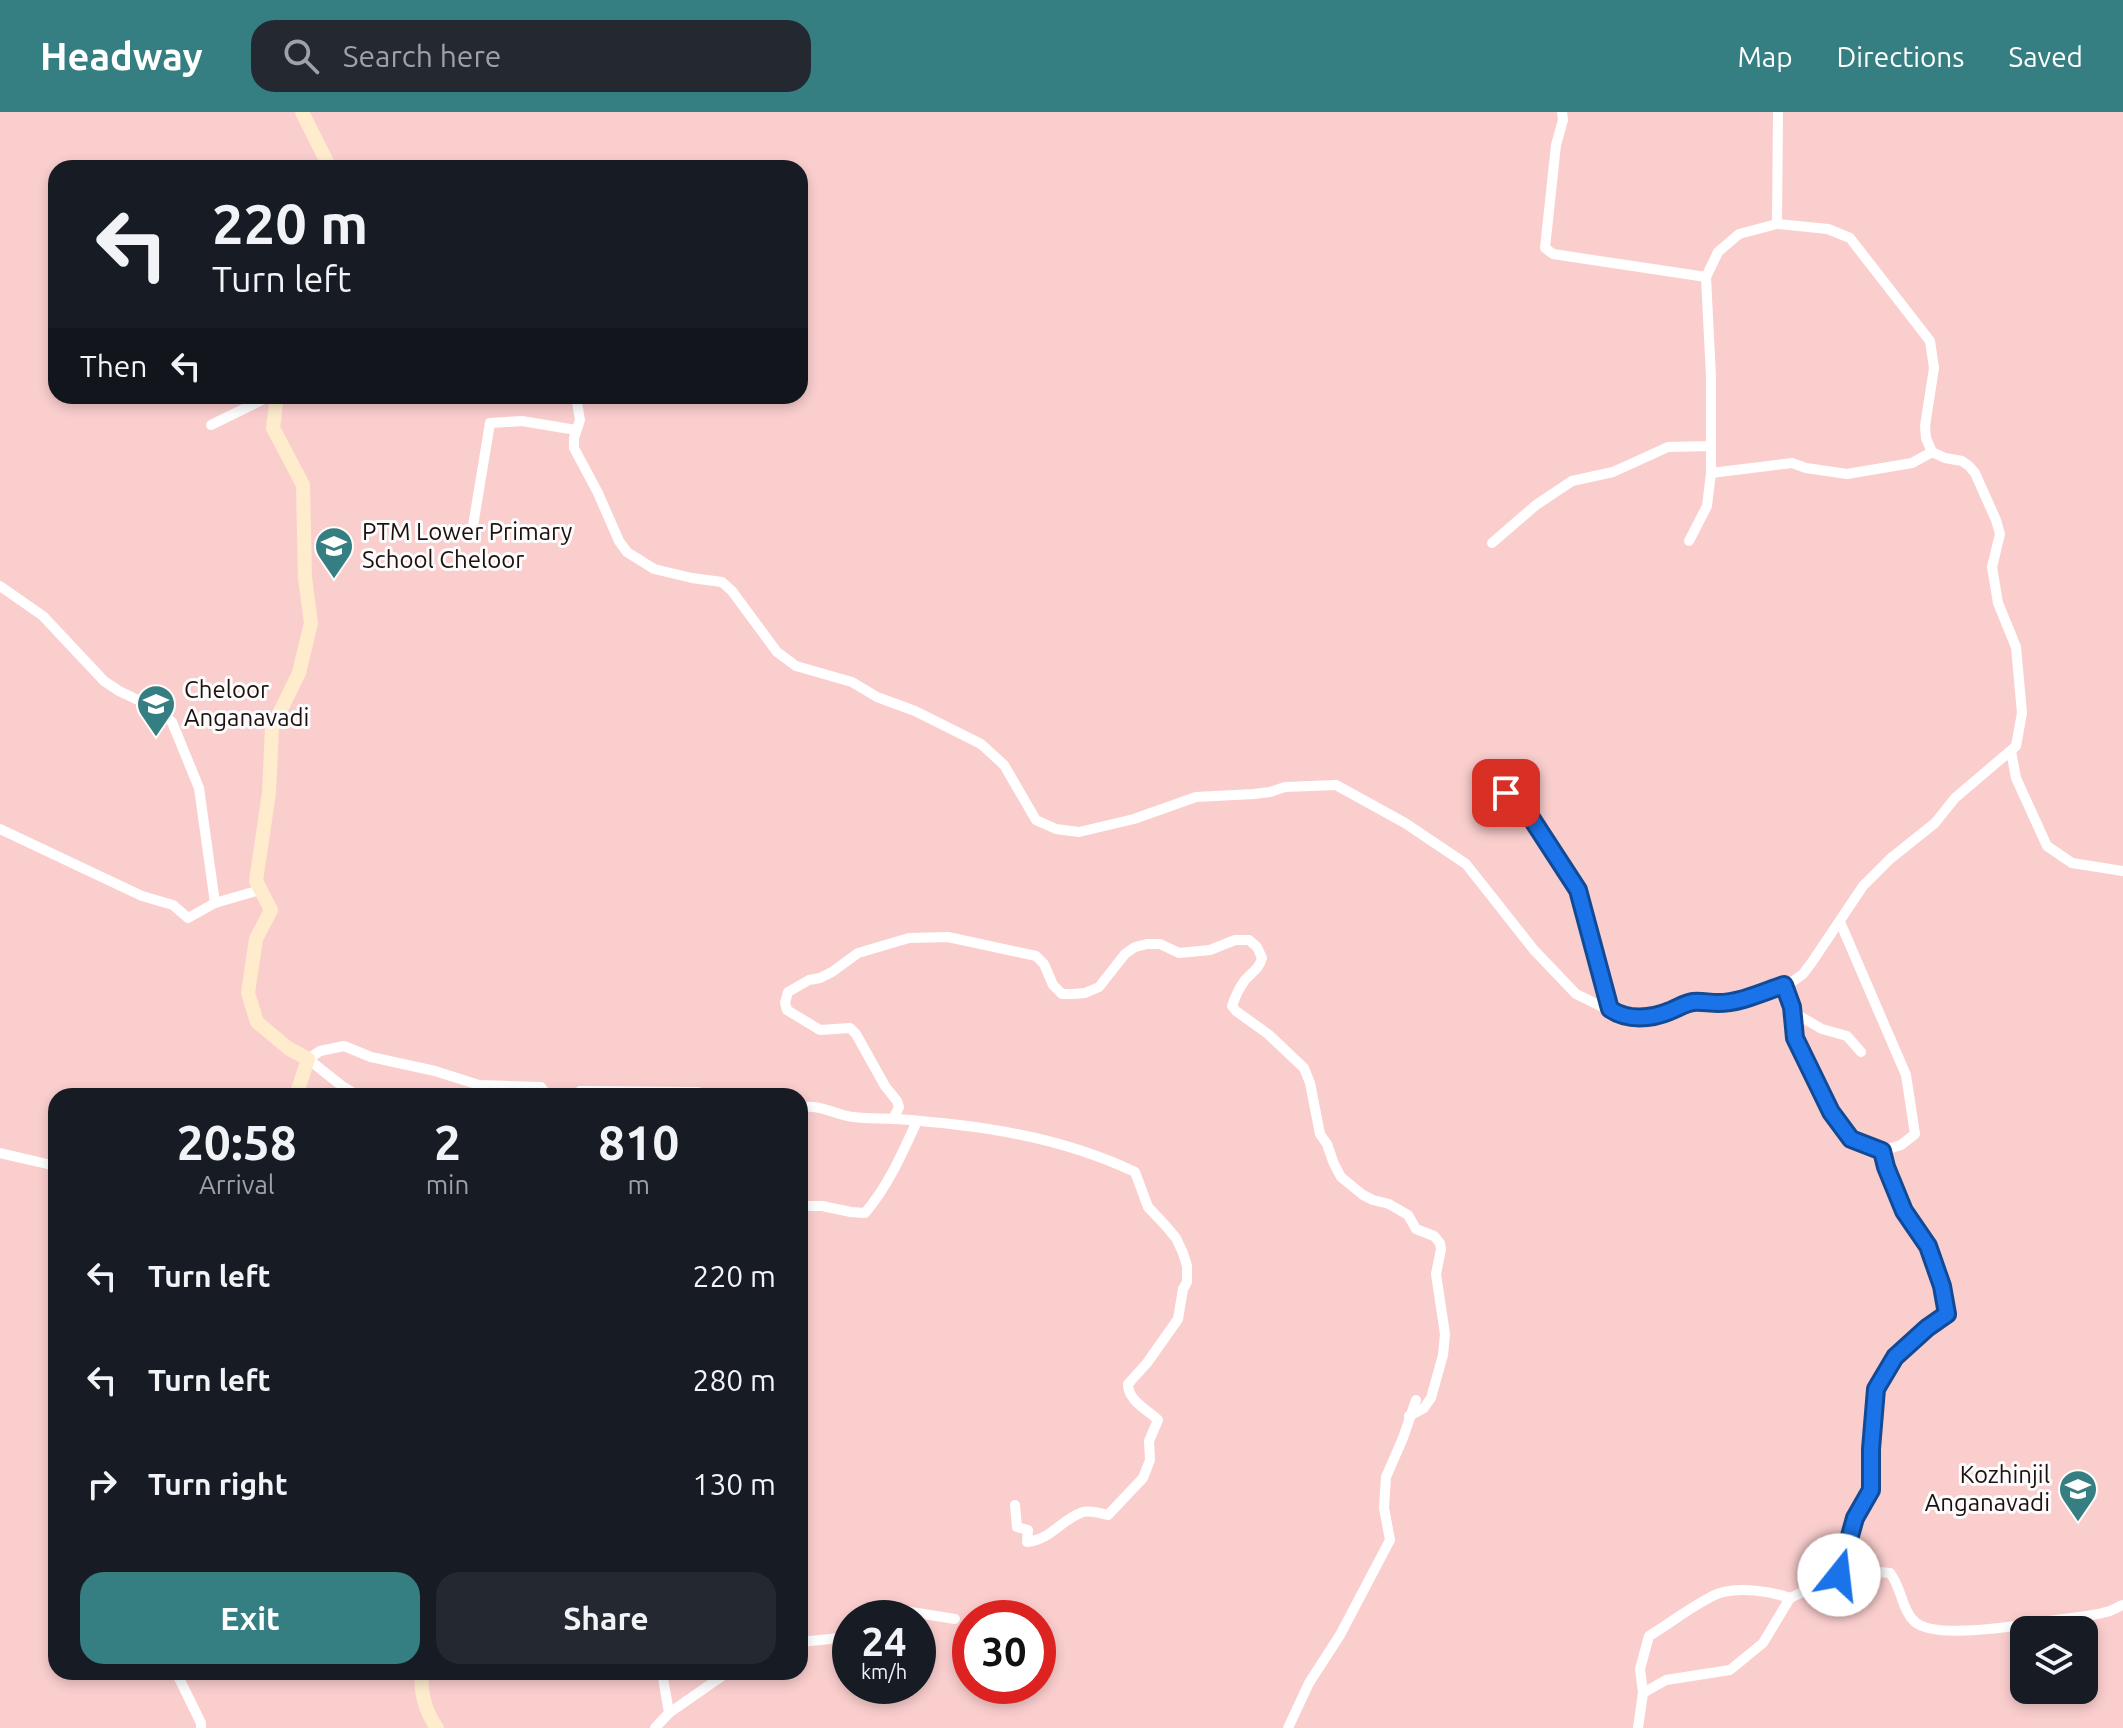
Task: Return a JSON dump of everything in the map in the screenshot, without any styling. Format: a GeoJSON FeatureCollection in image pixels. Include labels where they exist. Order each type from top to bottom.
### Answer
{"type":"FeatureCollection","features":[{"type":"Feature","properties":{"kind":"main road"},"geometry":{"type":"LineString","coordinates":[[302,112],[326,160]]}},
{"type":"Feature","properties":{"kind":"main road"},"geometry":{"type":"LineString","coordinates":[[276,404],[273,428],[303,485],[305,578],[311,623],[299,673],[272,728],[269,793],[256,881],[271,910],[256,939],[248,993],[257,1022],[288,1048],[308,1059],[299,1088]]}},
{"type":"Feature","properties":{"kind":"main road"},"geometry":{"type":"LineString","coordinates":[[422,1680],[428,1715],[437,1728]]}},
{"type":"Feature","properties":{"kind":"street"},"geometry":{"type":"LineString","coordinates":[[1562,112],[1545,248],[1553,254],[1706,277]]}},
{"type":"Feature","properties":{"kind":"street"},"geometry":{"type":"LineString","coordinates":[[1777,224],[1778,112]]}},
{"type":"Feature","properties":{"kind":"street"},"geometry":{"type":"LineString","coordinates":[[577,404],[580,420],[574,448],[627,552],[654,569],[722,582],[777,652],[796,666],[852,682],[877,697],[925,716],[981,744],[1004,765],[1036,820],[1056,829],[1079,832],[1134,819],[1196,797],[1336,785],[1405,823],[1466,864],[1534,950],[1576,994],[1629,1017],[1653,1016],[1697,1001],[1719,1003],[1746,998],[1792,982],[1803,974],[1863,886],[1890,859],[1935,823],[1955,798],[2016,746],[2022,713],[2016,647],[1998,603],[1992,576],[2000,534],[1996,520],[1969,466],[1932,452],[1925,426],[1934,368],[1930,341],[1850,238],[1828,229],[1777,224],[1739,234],[1718,252],[1706,277],[1711,377],[1711,473],[1707,506],[1689,541]]}},
{"type":"Feature","properties":{"kind":"street"},"geometry":{"type":"LineString","coordinates":[[211,425],[254,404]]}},
{"type":"Feature","properties":{"kind":"street"},"geometry":{"type":"LineString","coordinates":[[473,526],[490,423],[522,421],[576,430]]}},
{"type":"Feature","properties":{"kind":"street"},"geometry":{"type":"LineString","coordinates":[[1492,543],[1536,505],[1572,481],[1613,472],[1668,447],[1711,446]]}},
{"type":"Feature","properties":{"kind":"street"},"geometry":{"type":"LineString","coordinates":[[1711,473],[1792,463],[1847,474],[1912,463],[1932,452]]}},
{"type":"Feature","properties":{"kind":"street"},"geometry":{"type":"LineString","coordinates":[[0,586],[43,616],[104,681],[157,709],[172,722],[199,788],[215,903]]}},
{"type":"Feature","properties":{"kind":"street"},"geometry":{"type":"LineString","coordinates":[[2011,751],[2016,778],[2047,846],[2072,863],[2123,871]]}},
{"type":"Feature","properties":{"kind":"street"},"geometry":{"type":"LineString","coordinates":[[1488,779],[1524,807],[1578,890],[1610,1009]]}},
{"type":"Feature","properties":{"kind":"street"},"geometry":{"type":"LineString","coordinates":[[0,829],[114,884],[173,905],[188,918],[215,903],[260,890]]}},
{"type":"Feature","properties":{"kind":"street"},"geometry":{"type":"LineString","coordinates":[[1792,1007],[1795,1038],[1831,1112],[1851,1139],[1882,1151],[1901,1145],[1915,1134],[1906,1075],[1840,922]]}},
{"type":"Feature","properties":{"kind":"street"},"geometry":{"type":"LineString","coordinates":[[893,1119],[899,1107],[897,1101],[885,1086],[856,1034],[850,1028],[820,1030],[787,1010],[788,992],[795,986],[832,972],[858,953],[909,938],[948,937],[1036,956],[1062,994],[1085,993],[1099,987],[1125,954],[1135,947],[1160,944],[1179,953],[1210,950],[1235,940],[1249,940],[1262,958],[1259,967],[1244,982],[1232,1006],[1304,1068],[1320,1134],[1341,1177],[1363,1195],[1408,1215],[1416,1229],[1434,1236],[1440,1243],[1436,1274],[1445,1334],[1443,1355],[1431,1398],[1424,1408],[1409,1416]]}},
{"type":"Feature","properties":{"kind":"street"},"geometry":{"type":"LineString","coordinates":[[1784,985],[1796,1014],[1822,1029],[1847,1036],[1861,1052]]}},
{"type":"Feature","properties":{"kind":"street"},"geometry":{"type":"LineString","coordinates":[[345,1088],[308,1059],[320,1051],[344,1046],[371,1057],[435,1071],[479,1085],[542,1088]]}},
{"type":"Feature","properties":{"kind":"street"},"geometry":{"type":"LineString","coordinates":[[808,1106],[851,1117],[917,1121],[1034,1136],[1091,1154],[1135,1172],[1148,1207],[1176,1238],[1187,1266],[1187,1282],[1178,1319],[1128,1384],[1128,1391],[1136,1402],[1158,1420],[1149,1441],[1150,1460],[1143,1478],[1108,1515],[1085,1511],[1066,1520],[1039,1541],[1027,1542],[1028,1530],[1017,1527],[1015,1505]]}},
{"type":"Feature","properties":{"kind":"street"},"geometry":{"type":"LineString","coordinates":[[808,1206],[865,1213],[897,1165],[917,1121]]}},
{"type":"Feature","properties":{"kind":"street"},"geometry":{"type":"LineString","coordinates":[[1643,1693],[1666,1680],[1730,1670],[1763,1643],[1790,1598],[1839,1575],[1855,1518],[1871,1490],[1876,1389],[1895,1357],[1947,1314],[1942,1286],[1928,1246],[1904,1211],[1882,1151]]}},
{"type":"Feature","properties":{"kind":"street"},"geometry":{"type":"LineString","coordinates":[[0,1153],[48,1164]]}},
{"type":"Feature","properties":{"kind":"street"},"geometry":{"type":"LineString","coordinates":[[1288,1728],[1309,1683],[1340,1635],[1390,1540],[1384,1508],[1386,1477],[1416,1400]]}},
{"type":"Feature","properties":{"kind":"street"},"geometry":{"type":"LineString","coordinates":[[1839,1575],[1849,1584],[1880,1572],[1890,1573],[1897,1582],[1905,1608],[1916,1623],[1930,1630],[1964,1631],[2019,1625],[2105,1613],[2123,1605]]}},
{"type":"Feature","properties":{"kind":"street"},"geometry":{"type":"LineString","coordinates":[[1638,1728],[1643,1693],[1640,1669],[1649,1636],[1717,1594],[1730,1591],[1773,1592],[1790,1598]]}},
{"type":"Feature","properties":{"kind":"street"},"geometry":{"type":"LineString","coordinates":[[808,1641],[832,1639]]}},
{"type":"Feature","properties":{"kind":"street"},"geometry":{"type":"LineString","coordinates":[[180,1680],[201,1728]]}},
{"type":"Feature","properties":{"kind":"street"},"geometry":{"type":"LineString","coordinates":[[663,1680],[669,1713]]}},
{"type":"Feature","properties":{"kind":"street"},"geometry":{"type":"LineString","coordinates":[[655,1728],[669,1713],[716,1680]]}},
{"type":"Feature","properties":{"kind":"place","name":"PTM Lower Primary School Cheloor"},"geometry":{"type":"Point","coordinates":[334,580]}},
{"type":"Feature","properties":{"kind":"place","name":"Cheloor Anganavadi"},"geometry":{"type":"Point","coordinates":[156,738]}},
{"type":"Feature","properties":{"kind":"place","name":"Kozhinjil Anganavadi"},"geometry":{"type":"Point","coordinates":[2078,1523]}},
{"type":"Feature","properties":{"kind":"route"},"geometry":{"type":"LineString","coordinates":[[1506,793],[1524,807],[1578,890],[1610,1009],[1629,1017],[1653,1016],[1697,1001],[1719,1003],[1784,985],[1792,1007],[1795,1038],[1831,1112],[1851,1139],[1882,1151],[1904,1211],[1928,1246],[1942,1286],[1947,1314],[1895,1357],[1876,1389],[1871,1490],[1855,1518],[1839,1575]]}}]}
